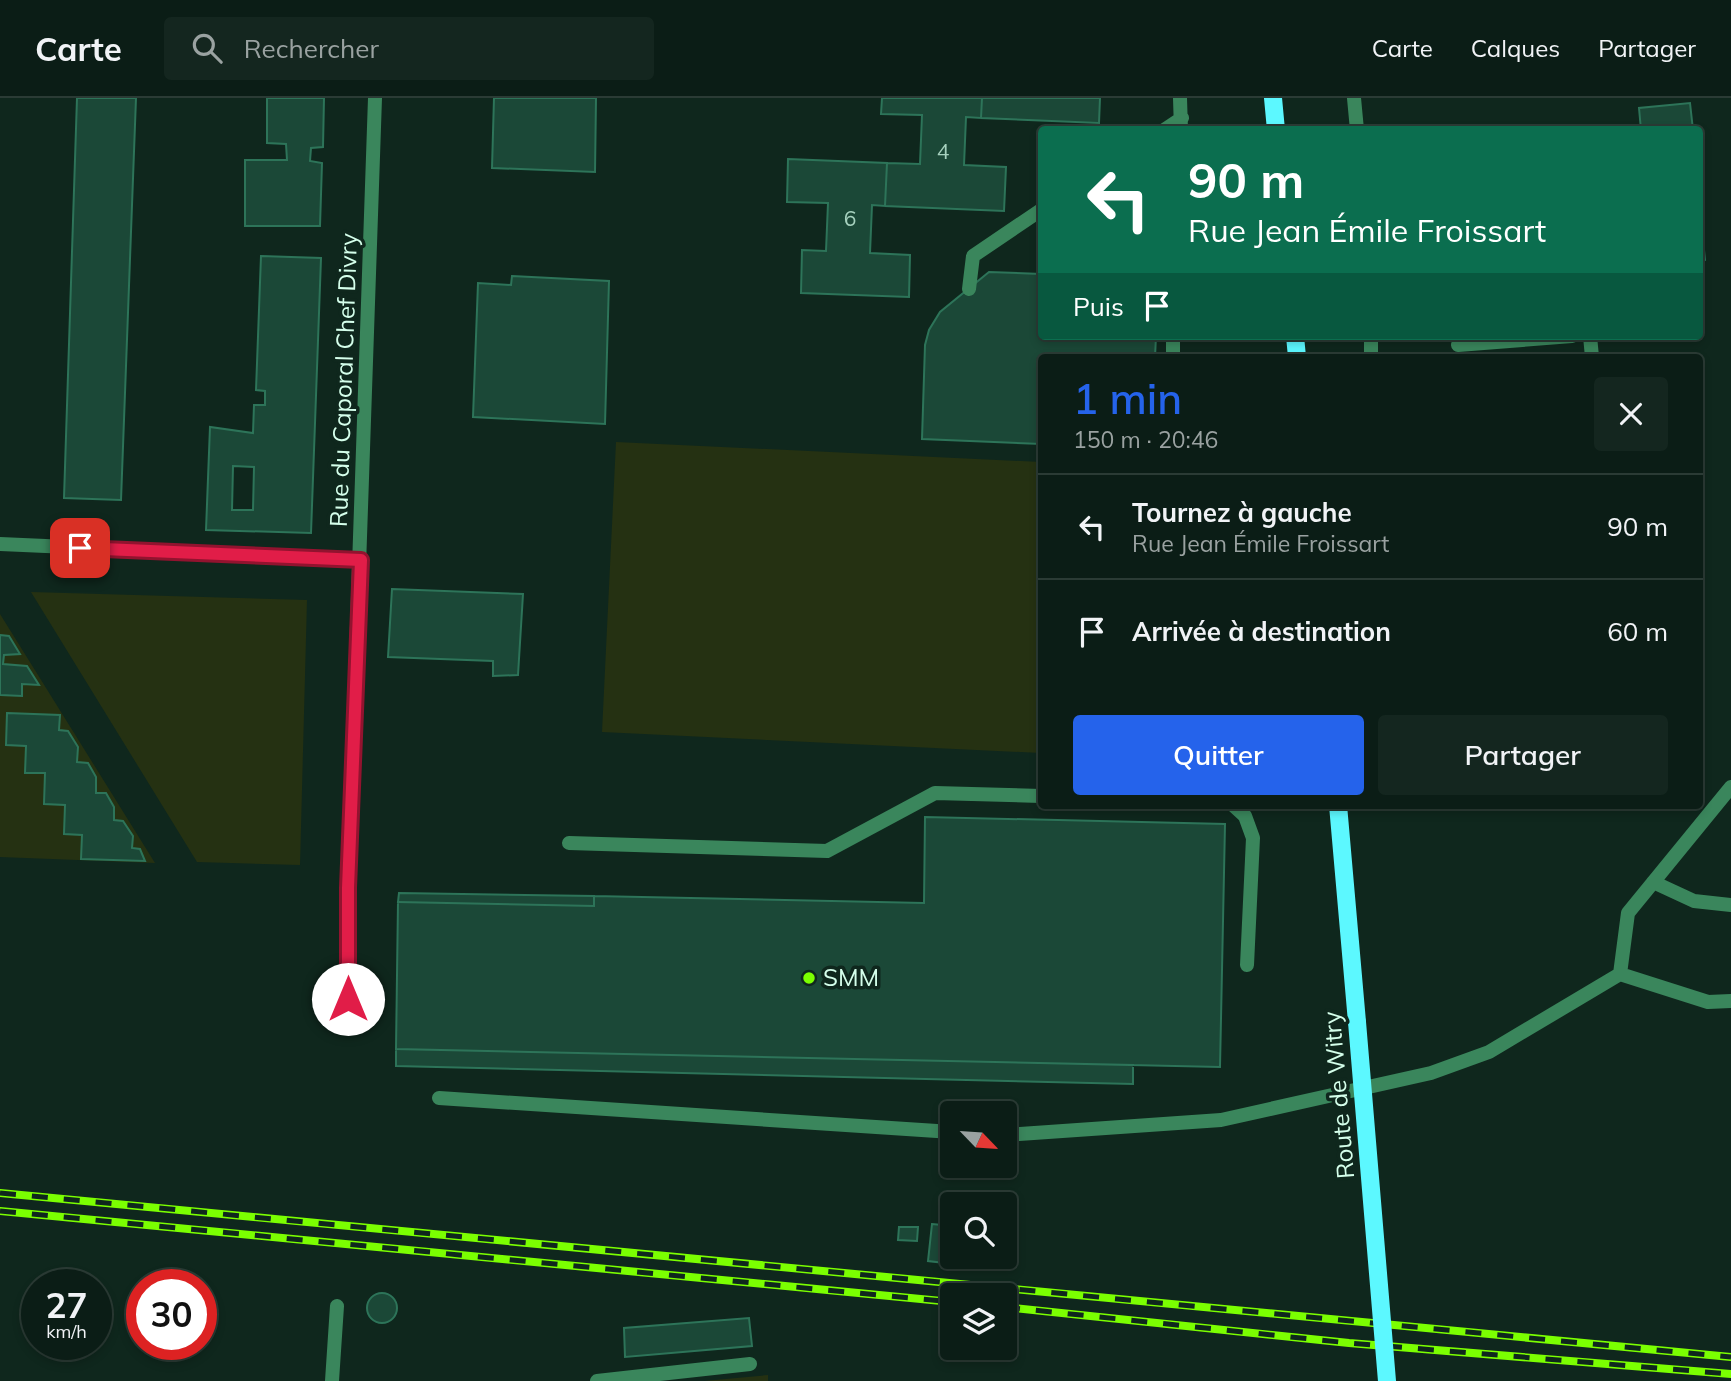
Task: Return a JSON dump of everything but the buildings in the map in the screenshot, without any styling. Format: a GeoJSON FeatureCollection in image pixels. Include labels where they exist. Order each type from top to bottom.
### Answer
{"type":"FeatureCollection","features":[{"type":"Feature","properties":{"kind":"main road"},"geometry":{"type":"LineString","coordinates":[[1273,98],[1276,126]]}},
{"type":"Feature","properties":{"kind":"main road","name":"Route de Witry"},"geometry":{"type":"LineString","coordinates":[[1338,809],[1387,1381]]}},
{"type":"Feature","properties":{"kind":"street","name":"Rue du Caporal Chef Divry"},"geometry":{"type":"LineString","coordinates":[[348,999],[348,888],[375,98]]}},
{"type":"Feature","properties":{"kind":"street"},"geometry":{"type":"LineString","coordinates":[[1180,98],[1182,124]]}},
{"type":"Feature","properties":{"kind":"street"},"geometry":{"type":"LineString","coordinates":[[1354,98],[1357,126]]}},
{"type":"Feature","properties":{"kind":"street"},"geometry":{"type":"LineString","coordinates":[[969,289],[973,256],[1038,212]]}},
{"type":"Feature","properties":{"kind":"street"},"geometry":{"type":"LineString","coordinates":[[1458,346],[1526,340]]}},
{"type":"Feature","properties":{"kind":"street"},"geometry":{"type":"LineString","coordinates":[[0,544],[361,560]]}},
{"type":"Feature","properties":{"kind":"street"},"geometry":{"type":"LineString","coordinates":[[1620,974],[1628,913],[1731,787]]}},
{"type":"Feature","properties":{"kind":"street"},"geometry":{"type":"LineString","coordinates":[[569,843],[827,850],[935,793],[1038,796]]}},
{"type":"Feature","properties":{"kind":"street"},"geometry":{"type":"LineString","coordinates":[[1237,809],[1245,816],[1253,838],[1247,965]]}},
{"type":"Feature","properties":{"kind":"street"},"geometry":{"type":"LineString","coordinates":[[1653,882],[1694,901],[1731,905]]}},
{"type":"Feature","properties":{"kind":"street"},"geometry":{"type":"LineString","coordinates":[[1017,1134],[1221,1120],[1431,1073],[1489,1052],[1620,974],[1708,1002],[1731,1001]]}},
{"type":"Feature","properties":{"kind":"street"},"geometry":{"type":"LineString","coordinates":[[439,1098],[940,1131]]}},
{"type":"Feature","properties":{"kind":"street"},"geometry":{"type":"LineString","coordinates":[[332,1381],[337,1306]]}},
{"type":"Feature","properties":{"kind":"street"},"geometry":{"type":"LineString","coordinates":[[597,1381],[750,1364]]}},
{"type":"Feature","properties":{"kind":"green space"},"geometry":{"type":"Polygon","coordinates":[[[616,442],[1038,462],[1038,753],[602,732],[616,442]]]}},
{"type":"Feature","properties":{"kind":"green space"},"geometry":{"type":"Polygon","coordinates":[[[31,592],[307,600],[300,865],[197,862],[31,592]]]}},
{"type":"Feature","properties":{"kind":"green space"},"geometry":{"type":"Polygon","coordinates":[[[0,614],[155,863],[0,857],[0,614]]]}},
{"type":"Feature","properties":{"kind":"green space"},"geometry":{"type":"Polygon","coordinates":[[[768,1375],[768,1381],[704,1381],[768,1375]]]}},
{"type":"Feature","properties":{"kind":"railway"},"geometry":{"type":"LineString","coordinates":[[0,1193],[1731,1357]]}},
{"type":"Feature","properties":{"kind":"railway"},"geometry":{"type":"LineString","coordinates":[[0,1211],[940,1301]]}},
{"type":"Feature","properties":{"kind":"railway"},"geometry":{"type":"LineString","coordinates":[[1017,1308],[1349,1343],[1731,1374]]}},
{"type":"Feature","properties":{"kind":"place","name":"SMM"},"geometry":{"type":"Point","coordinates":[809,978]}},
{"type":"Feature","properties":{"kind":"route"},"geometry":{"type":"LineString","coordinates":[[80,548],[361,560],[348,888],[348,999]]}}]}
